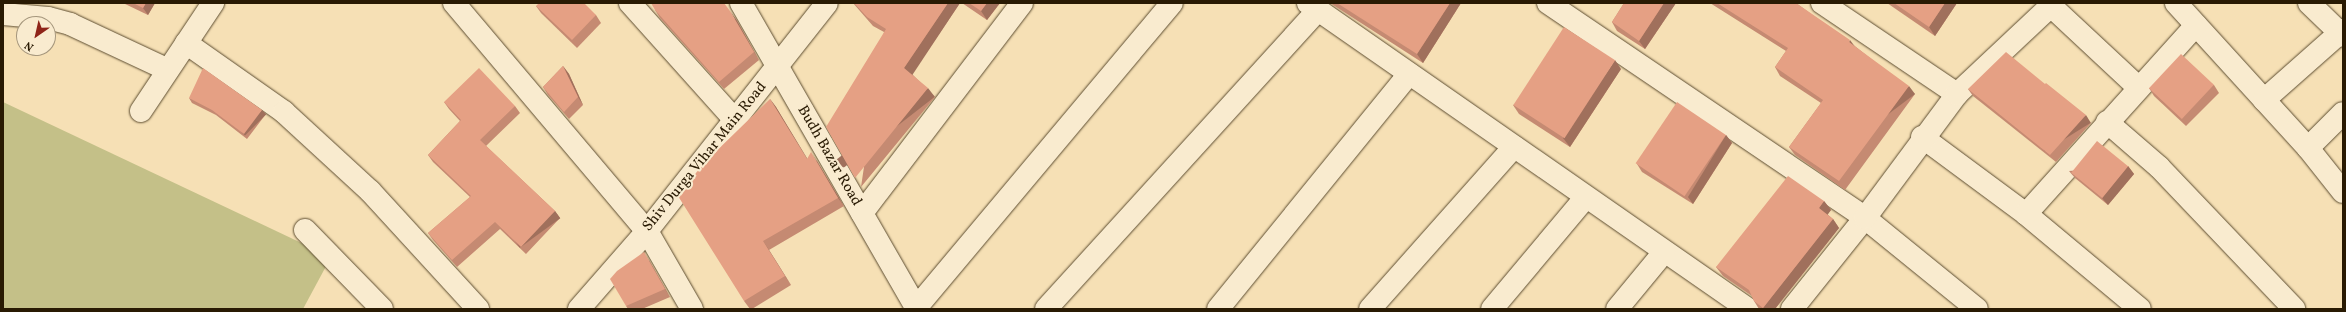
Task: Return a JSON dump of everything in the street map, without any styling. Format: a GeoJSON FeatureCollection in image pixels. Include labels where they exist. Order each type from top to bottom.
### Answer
{"type":"FeatureCollection","features":[{"type":"Feature","properties":{"kind":"street"},"geometry":{"type":"LineString","coordinates":[[141,111],[213,3]]}},
{"type":"Feature","properties":{"kind":"street"},"geometry":{"type":"LineString","coordinates":[[454,3],[647,231],[692,309]]}},
{"type":"Feature","properties":{"kind":"street"},"geometry":{"type":"LineString","coordinates":[[630,3],[736,121]]}},
{"type":"Feature","properties":{"kind":"street","name":"Budh Bazar Road"},"geometry":{"type":"LineString","coordinates":[[741,3],[917,309]]}},
{"type":"Feature","properties":{"kind":"street","name":"Shiv Durga Vihar Main Road"},"geometry":{"type":"LineString","coordinates":[[579,309],[647,231],[736,121],[827,3]]}},
{"type":"Feature","properties":{"kind":"street"},"geometry":{"type":"LineString","coordinates":[[862,214],[1022,3]]}},
{"type":"Feature","properties":{"kind":"street"},"geometry":{"type":"LineString","coordinates":[[917,309],[1172,3]]}},
{"type":"Feature","properties":{"kind":"street"},"geometry":{"type":"LineString","coordinates":[[1548,3],[1865,218],[1977,309]]}},
{"type":"Feature","properties":{"kind":"street"},"geometry":{"type":"LineString","coordinates":[[2176,3],[2308,148],[2343,192]]}},
{"type":"Feature","properties":{"kind":"street"},"geometry":{"type":"LineString","coordinates":[[2264,100],[2342,33],[2309,3]]}},
{"type":"Feature","properties":{"kind":"street"},"geometry":{"type":"LineString","coordinates":[[1792,309],[1865,218],[1922,137],[1956,94],[2053,4],[2138,87]]}},
{"type":"Feature","properties":{"kind":"street"},"geometry":{"type":"LineString","coordinates":[[1830,5],[1956,94]]}},
{"type":"Feature","properties":{"kind":"street"},"geometry":{"type":"LineString","coordinates":[[1046,309],[1313,6],[1664,252],[1748,309]]}},
{"type":"Feature","properties":{"kind":"street"},"geometry":{"type":"LineString","coordinates":[[3,14],[48,18],[70,24],[168,70]]}},
{"type":"Feature","properties":{"kind":"street"},"geometry":{"type":"LineString","coordinates":[[2026,214],[2138,87],[2196,25]]}},
{"type":"Feature","properties":{"kind":"street"},"geometry":{"type":"LineString","coordinates":[[186,43],[284,112],[370,191],[478,309]]}},
{"type":"Feature","properties":{"kind":"street"},"geometry":{"type":"LineString","coordinates":[[1218,309],[1409,74]]}},
{"type":"Feature","properties":{"kind":"street"},"geometry":{"type":"LineString","coordinates":[[2308,148],[2343,113]]}},
{"type":"Feature","properties":{"kind":"street"},"geometry":{"type":"LineString","coordinates":[[2107,122],[2158,167],[2294,309]]}},
{"type":"Feature","properties":{"kind":"street"},"geometry":{"type":"LineString","coordinates":[[1922,137],[2026,214],[2140,309]]}},
{"type":"Feature","properties":{"kind":"street"},"geometry":{"type":"LineString","coordinates":[[1370,309],[1514,147]]}},
{"type":"Feature","properties":{"kind":"street"},"geometry":{"type":"LineString","coordinates":[[1492,309],[1586,197]]}},
{"type":"Feature","properties":{"kind":"street"},"geometry":{"type":"LineString","coordinates":[[305,230],[382,309]]}},
{"type":"Feature","properties":{"kind":"street"},"geometry":{"type":"LineString","coordinates":[[1617,309],[1664,252]]}},
{"type":"Feature","properties":{"kind":"shaded area"},"geometry":{"type":"Polygon","coordinates":[[[3,102],[331,257],[303,309],[3,309],[3,102]]]}},
{"type":"Feature","properties":{"kind":"building"},"geometry":{"type":"Polygon","coordinates":[[[133,3],[146,3],[143,8],[133,3]]]}},
{"type":"Feature","properties":{"kind":"building"},"geometry":{"type":"Polygon","coordinates":[[[539,3],[584,3],[596,15],[572,40],[536,6],[539,3]]]}},
{"type":"Feature","properties":{"kind":"building"},"geometry":{"type":"Polygon","coordinates":[[[651,3],[724,3],[754,52],[719,82],[655,10],[651,3]]]}},
{"type":"Feature","properties":{"kind":"building"},"geometry":{"type":"Polygon","coordinates":[[[854,3],[948,3],[904,68],[928,88],[855,178],[826,127],[886,29],[867,17],[854,3]]]}},
{"type":"Feature","properties":{"kind":"building"},"geometry":{"type":"Polygon","coordinates":[[[969,3],[987,3],[981,11],[969,3]]]}},
{"type":"Feature","properties":{"kind":"building"},"geometry":{"type":"Polygon","coordinates":[[[1337,3],[1450,3],[1417,54],[1337,3]]]}},
{"type":"Feature","properties":{"kind":"building"},"geometry":{"type":"Polygon","coordinates":[[[1624,3],[1664,3],[1639,41],[1612,22],[1624,3]]]}},
{"type":"Feature","properties":{"kind":"building"},"geometry":{"type":"Polygon","coordinates":[[[1717,3],[1796,3],[1850,40],[1849,42],[1909,86],[1839,181],[1789,147],[1823,100],[1775,67],[1788,48],[1717,3]]]}},
{"type":"Feature","properties":{"kind":"building"},"geometry":{"type":"Polygon","coordinates":[[[1894,3],[1945,3],[1929,27],[1894,3]]]}},
{"type":"Feature","properties":{"kind":"building"},"geometry":{"type":"Polygon","coordinates":[[[1564,27],[1615,60],[1565,138],[1513,105],[1564,27]]]}},
{"type":"Feature","properties":{"kind":"building"},"geometry":{"type":"Polygon","coordinates":[[[2006,52],[2086,115],[2050,155],[1968,89],[2006,52]]]}},
{"type":"Feature","properties":{"kind":"building"},"geometry":{"type":"Polygon","coordinates":[[[2181,54],[2214,85],[2182,119],[2149,88],[2181,54]]]}},
{"type":"Feature","properties":{"kind":"building"},"geometry":{"type":"Polygon","coordinates":[[[563,66],[578,97],[564,112],[543,87],[563,66]]]}},
{"type":"Feature","properties":{"kind":"building"},"geometry":{"type":"Polygon","coordinates":[[[203,68],[262,110],[244,134],[212,110],[189,98],[203,68]]]}},
{"type":"Feature","properties":{"kind":"building"},"geometry":{"type":"Polygon","coordinates":[[[479,68],[515,106],[480,140],[555,211],[521,247],[495,222],[452,260],[428,233],[471,196],[428,155],[461,120],[444,102],[479,68]]]}},
{"type":"Feature","properties":{"kind":"building"},"geometry":{"type":"Polygon","coordinates":[[[770,99],[807,159],[811,152],[838,198],[763,241],[785,276],[744,301],[678,196],[703,164],[770,99]]]}},
{"type":"Feature","properties":{"kind":"building"},"geometry":{"type":"Polygon","coordinates":[[[1677,102],[1726,135],[1685,196],[1636,163],[1677,102]]]}},
{"type":"Feature","properties":{"kind":"building"},"geometry":{"type":"Polygon","coordinates":[[[2097,141],[2128,166],[2102,198],[2071,173],[2097,141]]]}},
{"type":"Feature","properties":{"kind":"building"},"geometry":{"type":"Polygon","coordinates":[[[1788,176],[1824,201],[1819,208],[1833,219],[1763,308],[1754,301],[1749,290],[1716,267],[1788,176]]]}},
{"type":"Feature","properties":{"kind":"building"},"geometry":{"type":"Polygon","coordinates":[[[644,252],[665,289],[626,306],[610,279],[617,271],[644,252]]]}}]}
